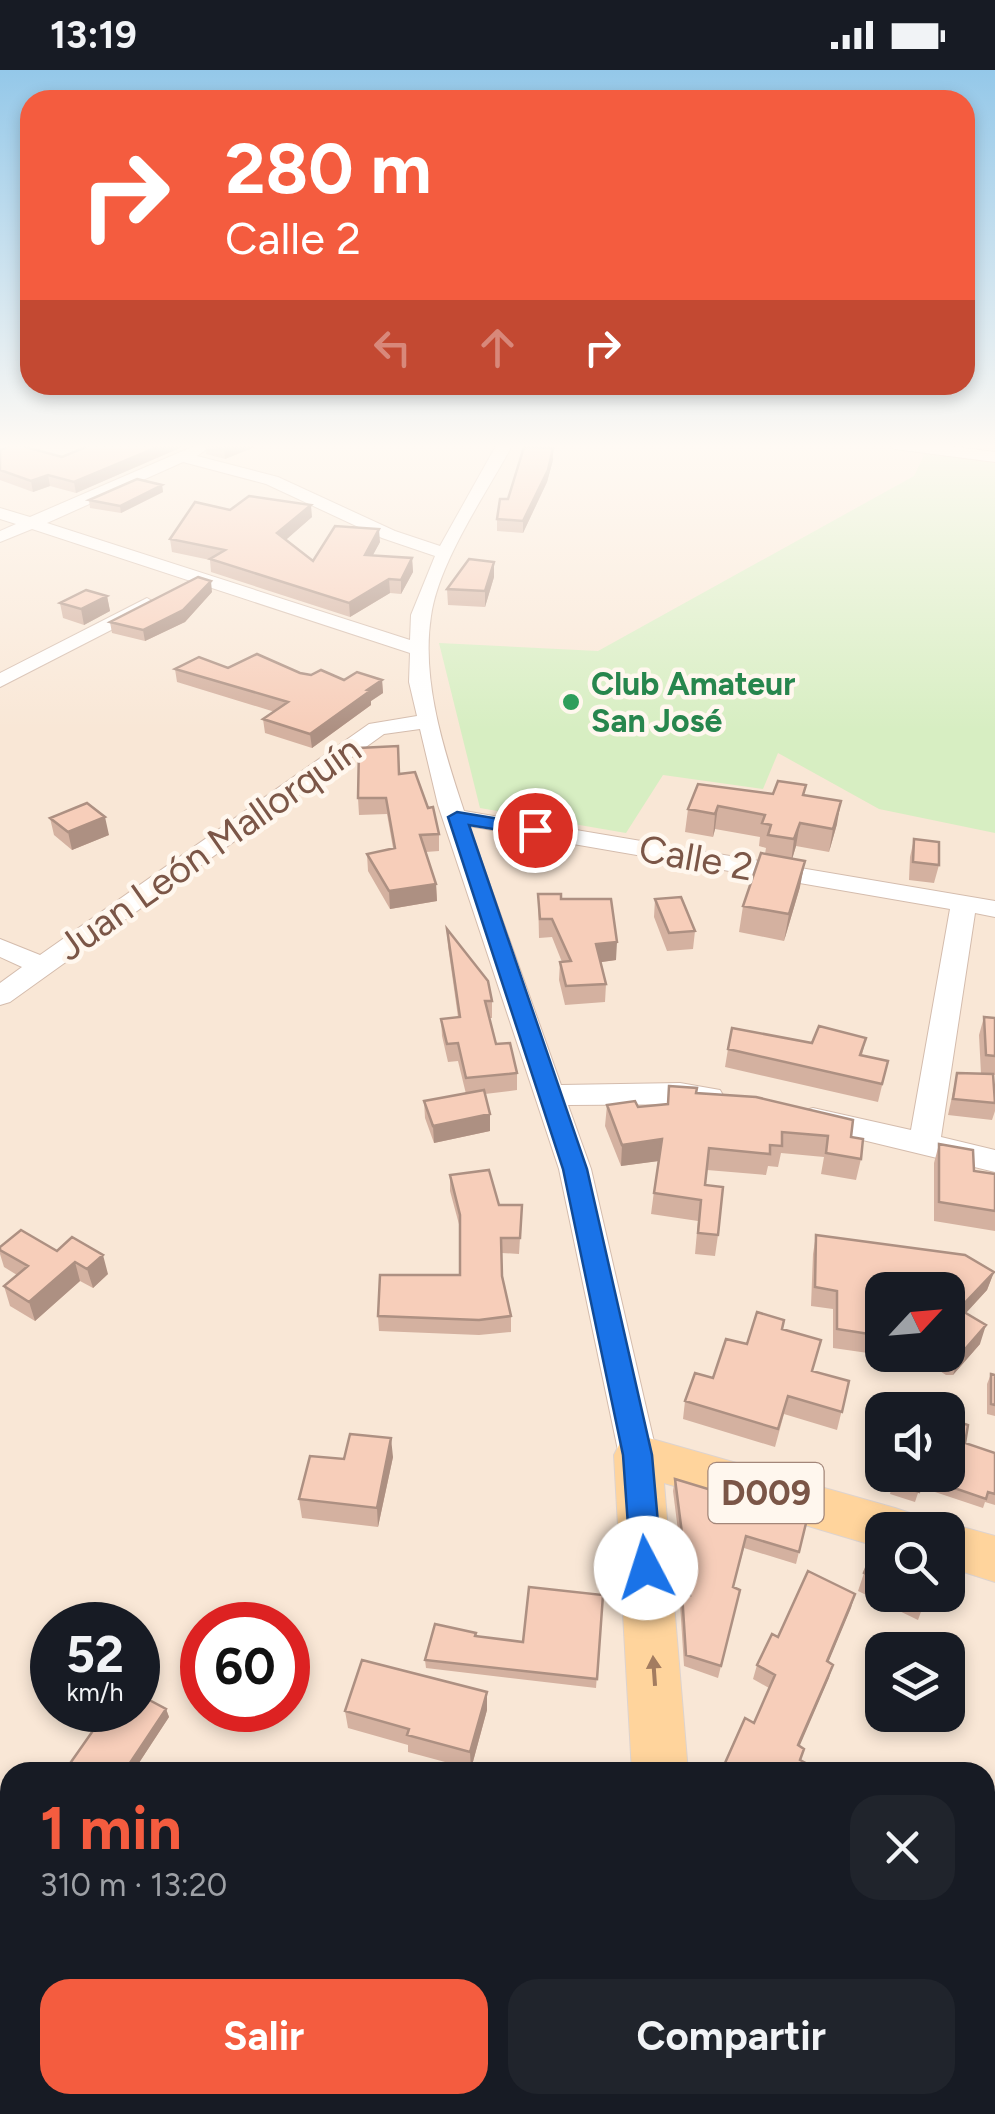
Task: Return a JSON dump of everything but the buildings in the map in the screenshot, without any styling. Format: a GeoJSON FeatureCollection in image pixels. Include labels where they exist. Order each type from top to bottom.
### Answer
{"type":"FeatureCollection","features":[{"type":"Feature","properties":{"kind":"main road","name":"D009"},"geometry":{"type":"LineString","coordinates":[[638,1455],[865,1521]]}},
{"type":"Feature","properties":{"kind":"main road"},"geometry":{"type":"LineString","coordinates":[[638,1455],[659,1762]]}},
{"type":"Feature","properties":{"kind":"main road"},"geometry":{"type":"LineString","coordinates":[[965,1550],[995,1559]]}},
{"type":"Feature","properties":{"kind":"street"},"geometry":{"type":"LineString","coordinates":[[83,539],[418,649]]}},
{"type":"Feature","properties":{"kind":"street"},"geometry":{"type":"LineString","coordinates":[[393,539],[444,553]]}},
{"type":"Feature","properties":{"kind":"street"},"geometry":{"type":"LineString","coordinates":[[452,539],[421,614],[418,649],[426,721],[575,1169],[638,1455]]}},
{"type":"Feature","properties":{"kind":"street"},"geometry":{"type":"LineString","coordinates":[[0,681],[198,576]]}},
{"type":"Feature","properties":{"kind":"street","name":"Juan León Mallorquín"},"geometry":{"type":"LineString","coordinates":[[0,996],[377,729],[426,721]]}},
{"type":"Feature","properties":{"kind":"street","name":"Calle 2"},"geometry":{"type":"LineString","coordinates":[[453,811],[995,909]]}},
{"type":"Feature","properties":{"kind":"street"},"geometry":{"type":"LineString","coordinates":[[924,1144],[964,904]]}},
{"type":"Feature","properties":{"kind":"street"},"geometry":{"type":"LineString","coordinates":[[0,946],[42,966]]}},
{"type":"Feature","properties":{"kind":"street"},"geometry":{"type":"LineString","coordinates":[[552,1095],[680,1093],[735,1101]]}},
{"type":"Feature","properties":{"kind":"street"},"geometry":{"type":"LineString","coordinates":[[791,1113],[995,1161]]}},
{"type":"Feature","properties":{"kind":"shaded area"},"geometry":{"type":"Polygon","coordinates":[[[0,539],[995,539],[995,1762],[0,1762],[0,539]]]}},
{"type":"Feature","properties":{"kind":"green space"},"geometry":{"type":"Polygon","coordinates":[[[800,539],[995,539],[995,833],[879,809],[778,753],[763,789],[663,775],[626,833],[480,808],[439,643],[598,651],[800,539]]]}},
{"type":"Feature","properties":{"kind":"place","name":"Club Amateur San José"},"geometry":{"type":"Point","coordinates":[571,702]}},
{"type":"Feature","properties":{"kind":"route"},"geometry":{"type":"LineString","coordinates":[[535,830],[457,817],[575,1169],[638,1455],[646,1568]]}}]}
